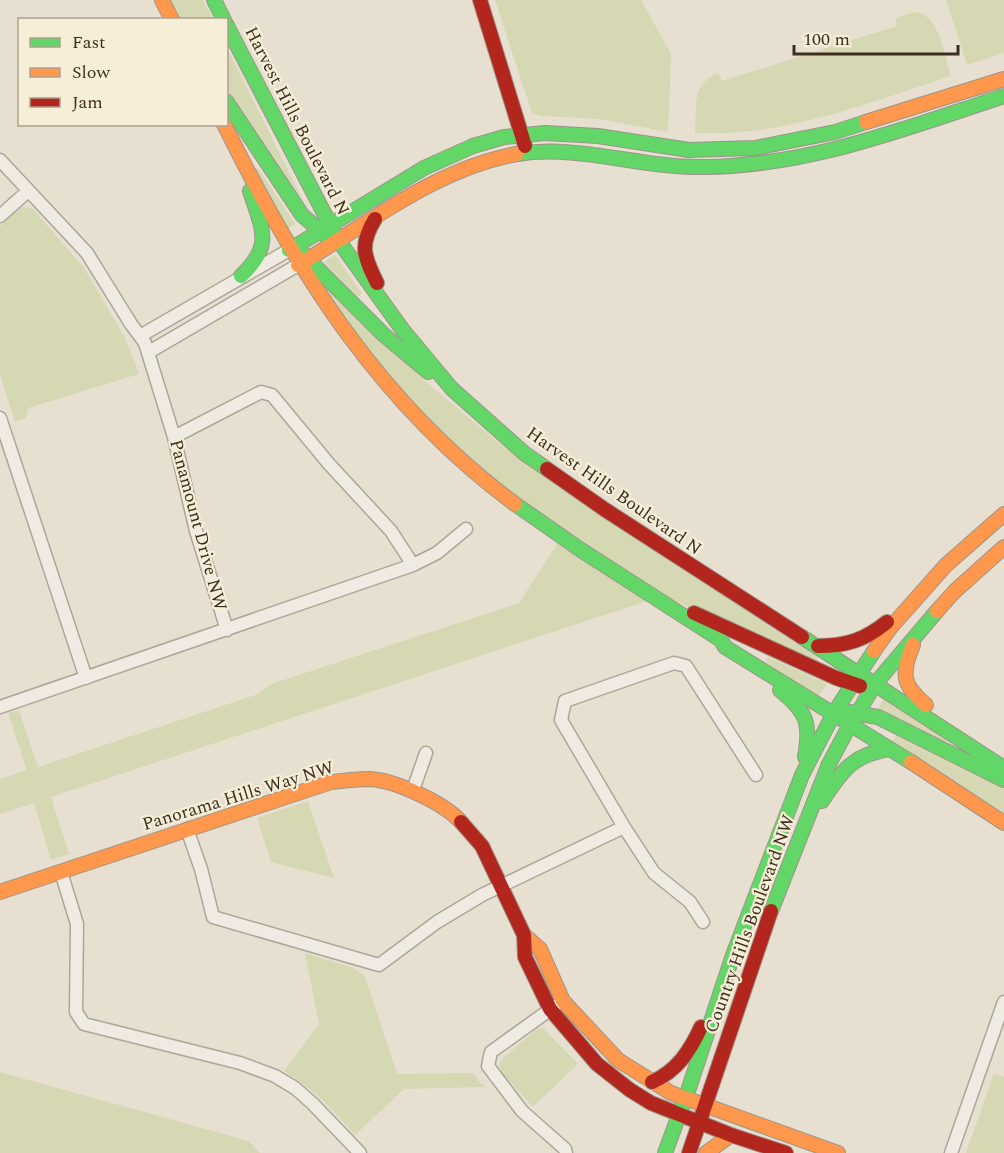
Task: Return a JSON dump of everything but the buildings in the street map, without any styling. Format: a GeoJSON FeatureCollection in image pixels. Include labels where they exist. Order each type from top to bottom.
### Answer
{"type":"FeatureCollection","features":[{"type":"Feature","properties":{"kind":"main road"},"geometry":{"type":"LineString","coordinates":[[162,0],[171,18]]}},
{"type":"Feature","properties":{"kind":"main road","name":"Harvest Hills Boulevard N"},"geometry":{"type":"LineString","coordinates":[[214,0],[223,18]]}},
{"type":"Feature","properties":{"kind":"main road"},"geometry":{"type":"LineString","coordinates":[[480,0],[523,135],[526,152]]}},
{"type":"Feature","properties":{"kind":"main road","name":"Harvest Hills Boulevard N"},"geometry":{"type":"LineString","coordinates":[[228,28],[324,227],[338,240],[402,329],[452,389],[524,453],[548,471],[816,646],[855,678]]}},
{"type":"Feature","properties":{"kind":"main road"},"geometry":{"type":"LineString","coordinates":[[289,250],[324,227],[450,155],[473,146],[523,135],[545,133],[598,136],[689,150],[755,148],[835,132],[1004,79]]}},
{"type":"Feature","properties":{"kind":"main road"},"geometry":{"type":"LineString","coordinates":[[304,262],[376,218],[479,163],[526,152],[548,150],[689,167],[755,165],[799,159],[842,148],[1004,96]]}},
{"type":"Feature","properties":{"kind":"main road"},"geometry":{"type":"LineString","coordinates":[[228,104],[302,215],[324,227]]}},
{"type":"Feature","properties":{"kind":"main road"},"geometry":{"type":"LineString","coordinates":[[225,126],[289,250],[422,368],[452,389]]}},
{"type":"Feature","properties":{"kind":"main road"},"geometry":{"type":"LineString","coordinates":[[239,156],[262,244],[258,259],[241,276]]}},
{"type":"Feature","properties":{"kind":"main road"},"geometry":{"type":"LineString","coordinates":[[376,218],[364,238],[364,252],[371,272],[402,329]]}},
{"type":"Feature","properties":{"kind":"main road"},"geometry":{"type":"LineString","coordinates":[[304,262],[352,342],[406,406],[457,457],[550,529],[721,640],[738,662],[764,677],[798,704],[810,731],[802,775]]}},
{"type":"Feature","properties":{"kind":"main road"},"geometry":{"type":"LineString","coordinates":[[816,646],[842,647],[859,642],[876,631],[919,594],[946,565],[1004,513]]}},
{"type":"Feature","properties":{"kind":"main road","name":"Country Hills Boulevard NW"},"geometry":{"type":"LineString","coordinates":[[689,1153],[782,882],[830,764],[876,684],[955,591],[1004,546]]}},
{"type":"Feature","properties":{"kind":"main road","name":"Country Hills Boulevard NW"},"geometry":{"type":"LineString","coordinates":[[665,1153],[686,1099],[733,955],[802,775],[834,712],[855,678],[891,627],[919,594]]}},
{"type":"Feature","properties":{"kind":"main road"},"geometry":{"type":"LineString","coordinates":[[657,598],[704,617],[836,678],[855,678],[867,686],[876,684],[1004,768]]}},
{"type":"Feature","properties":{"kind":"main road"},"geometry":{"type":"LineString","coordinates":[[919,631],[903,673],[911,693],[1004,762]]}},
{"type":"Feature","properties":{"kind":"main road"},"geometry":{"type":"LineString","coordinates":[[726,646],[834,712],[842,711],[855,718],[889,749],[1004,823]]}},
{"type":"Feature","properties":{"kind":"main road"},"geometry":{"type":"LineString","coordinates":[[855,718],[878,717],[1004,780]]}},
{"type":"Feature","properties":{"kind":"main road"},"geometry":{"type":"LineString","coordinates":[[782,882],[792,868],[821,804],[845,767],[866,752],[889,749]]}},
{"type":"Feature","properties":{"kind":"main road","name":"Panorama Hills Way NW"},"geometry":{"type":"LineString","coordinates":[[0,892],[331,782],[371,779],[413,790],[455,815],[482,846],[524,935],[525,957],[550,1009],[597,1064],[651,1103],[731,1135],[786,1153]]}},
{"type":"Feature","properties":{"kind":"main road","name":"Panorama Hills Way NW"},"geometry":{"type":"LineString","coordinates":[[524,935],[540,949],[563,1001],[618,1059],[652,1082],[686,1099],[838,1153]]}},
{"type":"Feature","properties":{"kind":"main road"},"geometry":{"type":"LineString","coordinates":[[652,1082],[667,1076],[684,1058],[698,1033],[733,955]]}},
{"type":"Feature","properties":{"kind":"main road"},"geometry":{"type":"LineString","coordinates":[[706,1153],[731,1135]]}},
{"type":"Feature","properties":{"kind":"street","name":"Panamount Drive NW"},"geometry":{"type":"LineString","coordinates":[[0,160],[87,253],[148,352],[174,437],[196,531],[227,630],[0,707]]}},
{"type":"Feature","properties":{"kind":"street"},"geometry":{"type":"LineString","coordinates":[[0,216],[28,191]]}},
{"type":"Feature","properties":{"kind":"street"},"geometry":{"type":"LineString","coordinates":[[140,336],[289,250]]}},
{"type":"Feature","properties":{"kind":"street"},"geometry":{"type":"LineString","coordinates":[[148,352],[304,262]]}},
{"type":"Feature","properties":{"kind":"street"},"geometry":{"type":"LineString","coordinates":[[174,437],[261,392],[272,394],[329,464],[391,531],[413,565]]}},
{"type":"Feature","properties":{"kind":"street"},"geometry":{"type":"LineString","coordinates":[[0,418],[86,678]]}},
{"type":"Feature","properties":{"kind":"street"},"geometry":{"type":"LineString","coordinates":[[227,630],[413,565],[437,553],[466,529]]}},
{"type":"Feature","properties":{"kind":"street"},"geometry":{"type":"LineString","coordinates":[[702,922],[690,902],[654,873],[624,827],[561,720],[565,701],[674,663],[686,666],[756,775]]}},
{"type":"Feature","properties":{"kind":"street"},"geometry":{"type":"LineString","coordinates":[[413,790],[426,753]]}},
{"type":"Feature","properties":{"kind":"street"},"geometry":{"type":"LineString","coordinates":[[187,829],[201,869],[213,917],[379,965],[437,922],[501,885],[624,827]]}},
{"type":"Feature","properties":{"kind":"street"},"geometry":{"type":"LineString","coordinates":[[62,872],[77,924],[76,1012],[84,1024],[240,1063],[274,1076],[295,1088],[312,1103],[360,1153]]}},
{"type":"Feature","properties":{"kind":"street"},"geometry":{"type":"LineString","coordinates":[[563,1001],[491,1052],[488,1066],[522,1111],[565,1149],[566,1153]]}},
{"type":"Feature","properties":{"kind":"street"},"geometry":{"type":"LineString","coordinates":[[951,1153],[1004,1002]]}},
{"type":"Feature","properties":{"kind":"green space"},"geometry":{"type":"Polygon","coordinates":[[[168,0],[203,0],[212,18],[177,18],[168,0]]]}},
{"type":"Feature","properties":{"kind":"green space"},"geometry":{"type":"Polygon","coordinates":[[[495,0],[641,0],[671,54],[668,132],[599,119],[541,116],[532,113],[495,0]]]}},
{"type":"Feature","properties":{"kind":"green space"},"geometry":{"type":"Polygon","coordinates":[[[946,0],[1004,0],[1004,53],[967,65],[946,0]]]}},
{"type":"Feature","properties":{"kind":"green space"},"geometry":{"type":"Polygon","coordinates":[[[915,12],[923,14],[935,28],[940,37],[951,76],[857,107],[793,124],[761,130],[695,133],[699,90],[703,83],[718,73],[722,81],[897,26],[895,18],[915,12]]]}},
{"type":"Feature","properties":{"kind":"green space"},"geometry":{"type":"Polygon","coordinates":[[[228,50],[295,184],[305,205],[228,94],[228,50]]]}},
{"type":"Feature","properties":{"kind":"green space"},"geometry":{"type":"Polygon","coordinates":[[[258,168],[295,224],[285,231],[254,170],[258,168]]]}},
{"type":"Feature","properties":{"kind":"green space"},"geometry":{"type":"Polygon","coordinates":[[[19,207],[32,208],[84,268],[124,336],[139,374],[28,408],[26,418],[15,422],[0,375],[0,226],[19,207]]]}},
{"type":"Feature","properties":{"kind":"green space"},"geometry":{"type":"Polygon","coordinates":[[[335,255],[362,293],[358,297],[324,262],[335,255]]]}},
{"type":"Feature","properties":{"kind":"green space"},"geometry":{"type":"Polygon","coordinates":[[[322,282],[426,382],[500,444],[647,546],[818,657],[816,662],[655,592],[495,483],[400,394],[317,285],[322,282]]]}},
{"type":"Feature","properties":{"kind":"green space"},"geometry":{"type":"Polygon","coordinates":[[[558,542],[647,601],[51,797],[69,854],[51,860],[34,803],[0,814],[0,779],[27,770],[8,713],[19,710],[38,767],[258,694],[271,684],[519,603],[558,542]]]}},
{"type":"Feature","properties":{"kind":"green space"},"geometry":{"type":"Polygon","coordinates":[[[768,657],[827,684],[818,697],[765,661],[768,657]]]}},
{"type":"Feature","properties":{"kind":"green space"},"geometry":{"type":"Polygon","coordinates":[[[883,699],[947,739],[946,743],[878,708],[883,699]]]}},
{"type":"Feature","properties":{"kind":"green space"},"geometry":{"type":"Polygon","coordinates":[[[898,734],[1004,789],[1004,816],[892,741],[898,734]]]}},
{"type":"Feature","properties":{"kind":"green space"},"geometry":{"type":"Polygon","coordinates":[[[308,801],[334,878],[271,862],[257,818],[308,801]]]}},
{"type":"Feature","properties":{"kind":"green space"},"geometry":{"type":"Polygon","coordinates":[[[305,953],[353,968],[365,976],[397,1074],[474,1073],[478,1081],[486,1087],[404,1089],[355,1135],[331,1108],[284,1071],[319,1024],[305,953]]]}},
{"type":"Feature","properties":{"kind":"green space"},"geometry":{"type":"Polygon","coordinates":[[[543,1028],[578,1064],[533,1107],[503,1074],[499,1065],[503,1058],[537,1029],[543,1028]]]}},
{"type":"Feature","properties":{"kind":"green space"},"geometry":{"type":"Polygon","coordinates":[[[0,1072],[249,1141],[260,1153],[0,1153],[0,1072]]]}},
{"type":"Feature","properties":{"kind":"green space"},"geometry":{"type":"Polygon","coordinates":[[[994,1073],[1004,1077],[1004,1153],[966,1153],[994,1073]]]}},
{"type":"Feature","properties":{"kind":"traffic: fast"},"geometry":{"type":"LineString","coordinates":[[214,0],[223,18]]}},
{"type":"Feature","properties":{"kind":"traffic: fast"},"geometry":{"type":"LineString","coordinates":[[228,28],[338,240],[402,329],[452,389],[524,453],[547,469]]}},
{"type":"Feature","properties":{"kind":"traffic: fast"},"geometry":{"type":"LineString","coordinates":[[517,154],[563,152],[679,166],[743,165],[819,153],[856,144],[1004,96]]}},
{"type":"Feature","properties":{"kind":"traffic: fast"},"geometry":{"type":"LineString","coordinates":[[228,104],[302,215],[326,236]]}},
{"type":"Feature","properties":{"kind":"traffic: fast"},"geometry":{"type":"LineString","coordinates":[[289,250],[424,168],[473,146],[504,137],[545,133],[598,136],[689,150],[755,148],[835,132],[866,122]]}},
{"type":"Feature","properties":{"kind":"traffic: fast"},"geometry":{"type":"LineString","coordinates":[[241,276],[251,265],[262,246],[261,226],[250,191]]}},
{"type":"Feature","properties":{"kind":"traffic: fast"},"geometry":{"type":"LineString","coordinates":[[301,252],[384,335],[428,372]]}},
{"type":"Feature","properties":{"kind":"traffic: fast"},"geometry":{"type":"LineString","coordinates":[[515,504],[581,550],[721,640],[725,647],[911,762]]}},
{"type":"Feature","properties":{"kind":"traffic: fast"},"geometry":{"type":"LineString","coordinates":[[771,911],[829,764],[845,734],[875,684],[937,611]]}},
{"type":"Feature","properties":{"kind":"traffic: fast"},"geometry":{"type":"LineString","coordinates":[[802,637],[1004,768]]}},
{"type":"Feature","properties":{"kind":"traffic: fast"},"geometry":{"type":"LineString","coordinates":[[665,1153],[733,955],[802,775],[834,713],[874,651]]}},
{"type":"Feature","properties":{"kind":"traffic: fast"},"geometry":{"type":"LineString","coordinates":[[780,690],[796,705],[805,719],[807,727],[805,757]]}},
{"type":"Feature","properties":{"kind":"traffic: fast"},"geometry":{"type":"LineString","coordinates":[[849,712],[878,717],[1004,780]]}},
{"type":"Feature","properties":{"kind":"traffic: fast"},"geometry":{"type":"LineString","coordinates":[[822,801],[849,766],[866,755],[889,749]]}},
{"type":"Feature","properties":{"kind":"traffic: slow"},"geometry":{"type":"LineString","coordinates":[[162,0],[171,18]]}},
{"type":"Feature","properties":{"kind":"traffic: slow"},"geometry":{"type":"LineString","coordinates":[[866,122],[1004,79]]}},
{"type":"Feature","properties":{"kind":"traffic: slow"},"geometry":{"type":"LineString","coordinates":[[225,126],[281,231],[312,283],[346,332],[423,424],[467,465],[515,504]]}},
{"type":"Feature","properties":{"kind":"traffic: slow"},"geometry":{"type":"LineString","coordinates":[[298,265],[430,185],[487,161],[517,154]]}},
{"type":"Feature","properties":{"kind":"traffic: slow"},"geometry":{"type":"LineString","coordinates":[[874,651],[891,627],[946,565],[1004,514]]}},
{"type":"Feature","properties":{"kind":"traffic: slow"},"geometry":{"type":"LineString","coordinates":[[937,611],[955,591],[1004,547]]}},
{"type":"Feature","properties":{"kind":"traffic: slow"},"geometry":{"type":"LineString","coordinates":[[913,645],[907,664],[906,678],[912,691],[926,705]]}},
{"type":"Feature","properties":{"kind":"traffic: slow"},"geometry":{"type":"LineString","coordinates":[[911,762],[1004,823]]}},
{"type":"Feature","properties":{"kind":"traffic: slow"},"geometry":{"type":"LineString","coordinates":[[0,892],[331,782],[369,779],[392,783],[431,800],[461,822]]}},
{"type":"Feature","properties":{"kind":"traffic: slow"},"geometry":{"type":"LineString","coordinates":[[524,935],[540,949],[563,1001],[618,1060],[671,1093],[838,1153]]}},
{"type":"Feature","properties":{"kind":"traffic: slow"},"geometry":{"type":"LineString","coordinates":[[706,1153],[731,1135]]}},
{"type":"Feature","properties":{"kind":"traffic: jam"},"geometry":{"type":"LineString","coordinates":[[480,0],[525,146]]}},
{"type":"Feature","properties":{"kind":"traffic: jam"},"geometry":{"type":"LineString","coordinates":[[375,219],[367,236],[365,251],[377,283]]}},
{"type":"Feature","properties":{"kind":"traffic: jam"},"geometry":{"type":"LineString","coordinates":[[547,469],[604,509],[802,637]]}},
{"type":"Feature","properties":{"kind":"traffic: jam"},"geometry":{"type":"LineString","coordinates":[[694,613],[836,678],[860,686]]}},
{"type":"Feature","properties":{"kind":"traffic: jam"},"geometry":{"type":"LineString","coordinates":[[818,646],[855,641],[887,622]]}},
{"type":"Feature","properties":{"kind":"traffic: jam"},"geometry":{"type":"LineString","coordinates":[[461,822],[482,846],[524,935],[525,957],[550,1009],[597,1064],[651,1103],[731,1135],[786,1153]]}},
{"type":"Feature","properties":{"kind":"traffic: jam"},"geometry":{"type":"LineString","coordinates":[[689,1153],[771,911]]}},
{"type":"Feature","properties":{"kind":"traffic: jam"},"geometry":{"type":"LineString","coordinates":[[652,1082],[676,1066],[701,1027]]}}]}
